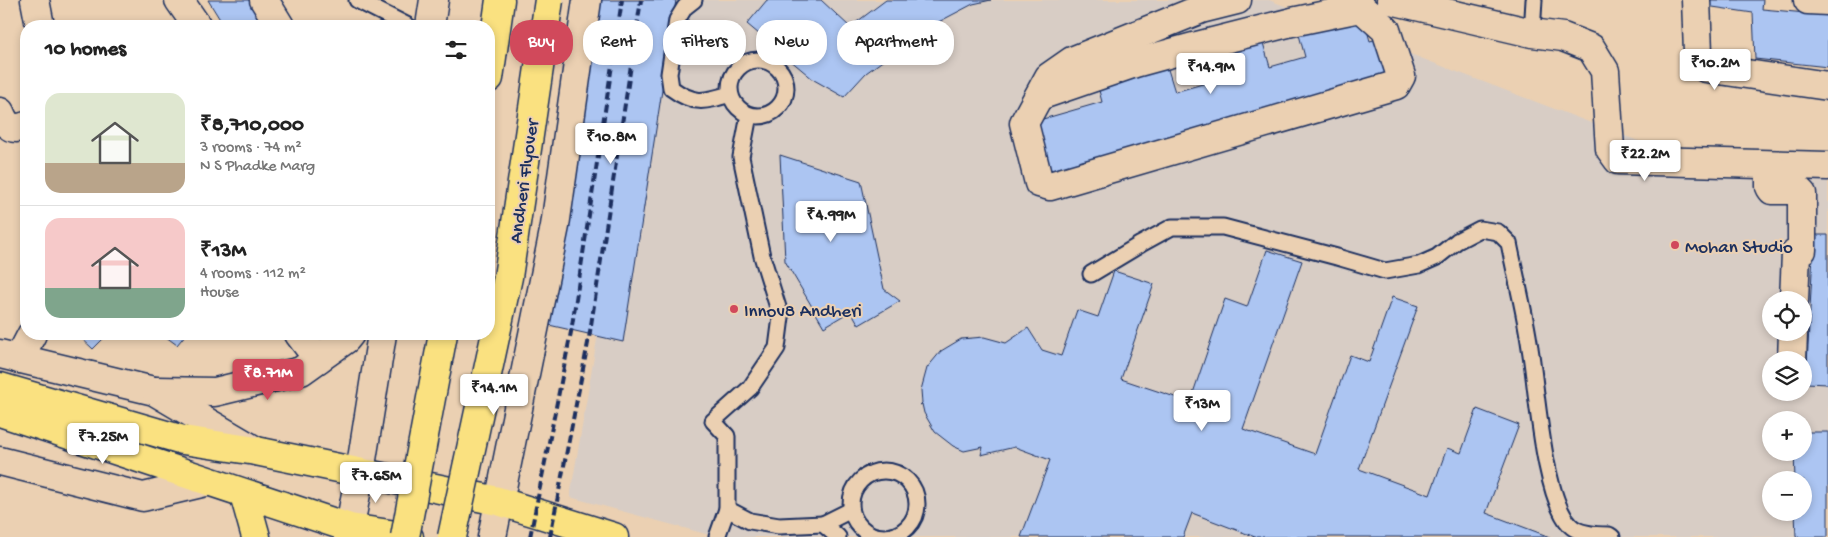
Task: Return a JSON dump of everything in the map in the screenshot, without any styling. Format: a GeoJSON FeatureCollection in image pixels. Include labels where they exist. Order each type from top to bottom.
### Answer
{"type":"FeatureCollection","features":[{"type":"Feature","properties":{"kind":"main road"},"geometry":{"type":"LineString","coordinates":[[495,35],[500,0]]}},
{"type":"Feature","properties":{"kind":"main road","name":"Andheri Flyover"},"geometry":{"type":"LineString","coordinates":[[495,337],[508,277],[549,0]]}},
{"type":"Feature","properties":{"kind":"main road"},"geometry":{"type":"LineString","coordinates":[[405,537],[442,340]]}},
{"type":"Feature","properties":{"kind":"main road","name":"Andheri Flyover"},"geometry":{"type":"LineString","coordinates":[[452,537],[494,340]]}},
{"type":"Feature","properties":{"kind":"main road"},"geometry":{"type":"LineString","coordinates":[[0,387],[183,440],[256,450],[498,501],[614,537]]}},
{"type":"Feature","properties":{"kind":"main road"},"geometry":{"type":"LineString","coordinates":[[0,412],[175,470],[349,533],[409,537]]}},
{"type":"Feature","properties":{"kind":"main road"},"geometry":{"type":"LineString","coordinates":[[244,494],[256,537]]}},
{"type":"Feature","properties":{"kind":"street"},"geometry":{"type":"LineString","coordinates":[[35,0],[39,20]]}},
{"type":"Feature","properties":{"kind":"street"},"geometry":{"type":"LineString","coordinates":[[179,0],[193,20]]}},
{"type":"Feature","properties":{"kind":"street"},"geometry":{"type":"LineString","coordinates":[[264,0],[276,20]]}},
{"type":"Feature","properties":{"kind":"street"},"geometry":{"type":"LineString","coordinates":[[431,20],[434,0]]}},
{"type":"Feature","properties":{"kind":"street"},"geometry":{"type":"LineString","coordinates":[[492,537],[555,226],[587,0]]}},
{"type":"Feature","properties":{"kind":"street"},"geometry":{"type":"LineString","coordinates":[[1039,96],[1135,63],[1209,42],[1355,9],[1358,2],[1386,30],[1401,76],[1396,85],[1050,186],[1039,183],[1024,123],[1049,77],[1072,61],[1201,9],[1237,0]]}},
{"type":"Feature","properties":{"kind":"street"},"geometry":{"type":"LineString","coordinates":[[1391,0],[1532,33],[1563,37],[1591,48],[1605,71],[1610,149],[1618,160],[1828,166]]}},
{"type":"Feature","properties":{"kind":"street"},"geometry":{"type":"LineString","coordinates":[[1696,0],[1698,52],[1706,68],[1828,86]]}},
{"type":"Feature","properties":{"kind":"street"},"geometry":{"type":"LineString","coordinates":[[1808,0],[1828,1]]}},
{"type":"Feature","properties":{"kind":"street"},"geometry":{"type":"LineString","coordinates":[[1201,9],[1209,42]]}},
{"type":"Feature","properties":{"kind":"street"},"geometry":{"type":"LineString","coordinates":[[0,112],[2,119],[10,127],[17,130],[20,129]]}},
{"type":"Feature","properties":{"kind":"street"},"geometry":{"type":"LineString","coordinates":[[1770,165],[1770,187],[1772,190],[1798,190],[1802,194],[1802,250],[1796,253],[1794,291]]}},
{"type":"Feature","properties":{"kind":"street"},"geometry":{"type":"LineString","coordinates":[[9,356],[26,340]]}},
{"type":"Feature","properties":{"kind":"street"},"geometry":{"type":"LineString","coordinates":[[304,340],[318,359]]}},
{"type":"Feature","properties":{"kind":"street"},"geometry":{"type":"LineString","coordinates":[[9,356],[154,391],[215,392],[301,371],[345,340]]}},
{"type":"Feature","properties":{"kind":"street"},"geometry":{"type":"LineString","coordinates":[[349,533],[381,340]]}},
{"type":"Feature","properties":{"kind":"street"},"geometry":{"type":"LineString","coordinates":[[154,391],[256,450]]}},
{"type":"Feature","properties":{"kind":"street"},"geometry":{"type":"LineString","coordinates":[[0,461],[143,498],[206,482]]}},
{"type":"Feature","properties":{"kind":"lane"},"geometry":{"type":"LineString","coordinates":[[358,0],[396,20]]}},
{"type":"Feature","properties":{"kind":"lane"},"geometry":{"type":"LineString","coordinates":[[694,0],[685,7],[677,20],[669,74],[671,88],[684,98],[699,101],[730,94]]}},
{"type":"Feature","properties":{"kind":"lane"},"geometry":{"type":"LineString","coordinates":[[1532,33],[1534,0]]}},
{"type":"Feature","properties":{"kind":"lane"},"geometry":{"type":"LineString","coordinates":[[756,60],[773,64],[780,70],[786,87],[785,96],[781,104],[775,110],[758,116],[749,115],[740,110],[730,94],[729,84],[732,75],[738,67],[746,62],[756,60]]}},
{"type":"Feature","properties":{"kind":"lane"},"geometry":{"type":"LineString","coordinates":[[717,537],[726,509],[727,436],[713,421],[750,388],[772,356],[777,348],[781,317],[762,256],[741,157],[749,115]]}},
{"type":"Feature","properties":{"kind":"lane"},"geometry":{"type":"LineString","coordinates":[[1091,274],[1172,227],[1223,226],[1385,271],[1419,265],[1438,257],[1457,241],[1480,229],[1498,232],[1509,243],[1530,346],[1548,472],[1559,506],[1570,526],[1589,534],[1609,535],[1612,537]]}},
{"type":"Feature","properties":{"kind":"lane"},"geometry":{"type":"LineString","coordinates":[[880,471],[891,472],[901,476],[912,487],[917,503],[915,513],[903,531],[882,537],[871,534],[862,528],[855,520],[851,510],[851,499],[857,484],[870,474],[880,471]]}},
{"type":"Feature","properties":{"kind":"lane"},"geometry":{"type":"LineString","coordinates":[[726,509],[750,521],[779,526],[823,524],[851,510]]}},
{"type":"Feature","properties":{"kind":"lane"},"geometry":{"type":"LineString","coordinates":[[823,524],[838,537]]}},
{"type":"Feature","properties":{"kind":"shaded area"},"geometry":{"type":"Polygon","coordinates":[[[655,0],[1269,0],[1641,142],[1828,171],[1828,537],[717,537],[570,497],[644,65],[653,65],[652,20],[655,0]]]}},
{"type":"Feature","properties":{"kind":"building"},"geometry":{"type":"Polygon","coordinates":[[[208,0],[252,0],[264,20],[220,20],[208,0]]]}},
{"type":"Feature","properties":{"kind":"building"},"geometry":{"type":"Polygon","coordinates":[[[595,0],[676,0],[673,20],[663,20],[663,65],[666,65],[623,342],[549,325],[586,65],[653,65],[653,20],[592,20],[595,0]]]}},
{"type":"Feature","properties":{"kind":"building"},"geometry":{"type":"Polygon","coordinates":[[[767,0],[821,0],[842,20],[837,20],[837,65],[877,65],[866,73],[844,97],[814,80],[796,65],[827,65],[827,20],[756,20],[756,32],[747,24],[767,0]]]}},
{"type":"Feature","properties":{"kind":"building"},"geometry":{"type":"Polygon","coordinates":[[[886,0],[991,0],[973,4],[942,20],[859,20],[886,0]]]}},
{"type":"Feature","properties":{"kind":"building"},"geometry":{"type":"Polygon","coordinates":[[[1706,0],[1763,0],[1762,9],[1828,15],[1828,67],[1755,59],[1753,13],[1706,6],[1706,0]]]}},
{"type":"Feature","properties":{"kind":"building"},"geometry":{"type":"Polygon","coordinates":[[[1362,13],[1370,41],[1385,37],[1396,77],[1044,177],[1029,123],[1102,102],[1097,83],[1166,63],[1175,92],[1206,83],[1198,54],[1261,36],[1270,67],[1305,57],[1298,31],[1362,13]]]}},
{"type":"Feature","properties":{"kind":"building"},"geometry":{"type":"Polygon","coordinates":[[[780,155],[861,181],[884,289],[900,301],[859,325],[851,311],[824,327],[785,261],[780,155]]]}},
{"type":"Feature","properties":{"kind":"building"},"geometry":{"type":"Polygon","coordinates":[[[1814,235],[1828,235],[1828,384],[1812,383],[1812,351],[1808,351],[1808,341],[1812,341],[1811,291],[1814,235]]]}},
{"type":"Feature","properties":{"kind":"building"},"geometry":{"type":"Polygon","coordinates":[[[1267,250],[1302,261],[1243,429],[1315,454],[1350,355],[1369,362],[1392,297],[1418,306],[1359,469],[1430,495],[1447,448],[1461,453],[1477,409],[1519,425],[1486,513],[1550,537],[1255,537],[1192,513],[1183,537],[1021,537],[1050,460],[1015,447],[981,455],[983,447],[964,451],[953,446],[935,432],[924,413],[922,404],[920,405],[922,403],[921,390],[927,368],[941,351],[961,339],[984,337],[1006,343],[1028,328],[1042,350],[1061,356],[1077,310],[1098,317],[1114,271],[1154,284],[1121,379],[1190,402],[1225,299],[1247,307],[1267,250]]]}},
{"type":"Feature","properties":{"kind":"building"},"geometry":{"type":"Polygon","coordinates":[[[83,340],[102,340],[93,349],[83,340]]]}},
{"type":"Feature","properties":{"kind":"building"},"geometry":{"type":"Polygon","coordinates":[[[170,340],[181,340],[177,345],[170,340]]]}},
{"type":"Feature","properties":{"kind":"building"},"geometry":{"type":"Polygon","coordinates":[[[1812,432],[1828,432],[1828,537],[1796,537],[1795,521],[1812,521],[1812,471],[1795,471],[1794,461],[1812,461],[1812,432]]]}},
{"type":"Feature","properties":{"kind":"railway"},"geometry":{"type":"LineString","coordinates":[[530,537],[571,332],[622,0]]}},
{"type":"Feature","properties":{"kind":"railway"},"geometry":{"type":"LineString","coordinates":[[550,537],[589,338],[641,0]]}},
{"type":"Feature","properties":{"kind":"place","name":"Mohan Studio"},"geometry":{"type":"Point","coordinates":[1675,245]}},
{"type":"Feature","properties":{"kind":"place","name":"Innov8 Andheri"},"geometry":{"type":"Point","coordinates":[734,309]}}]}
